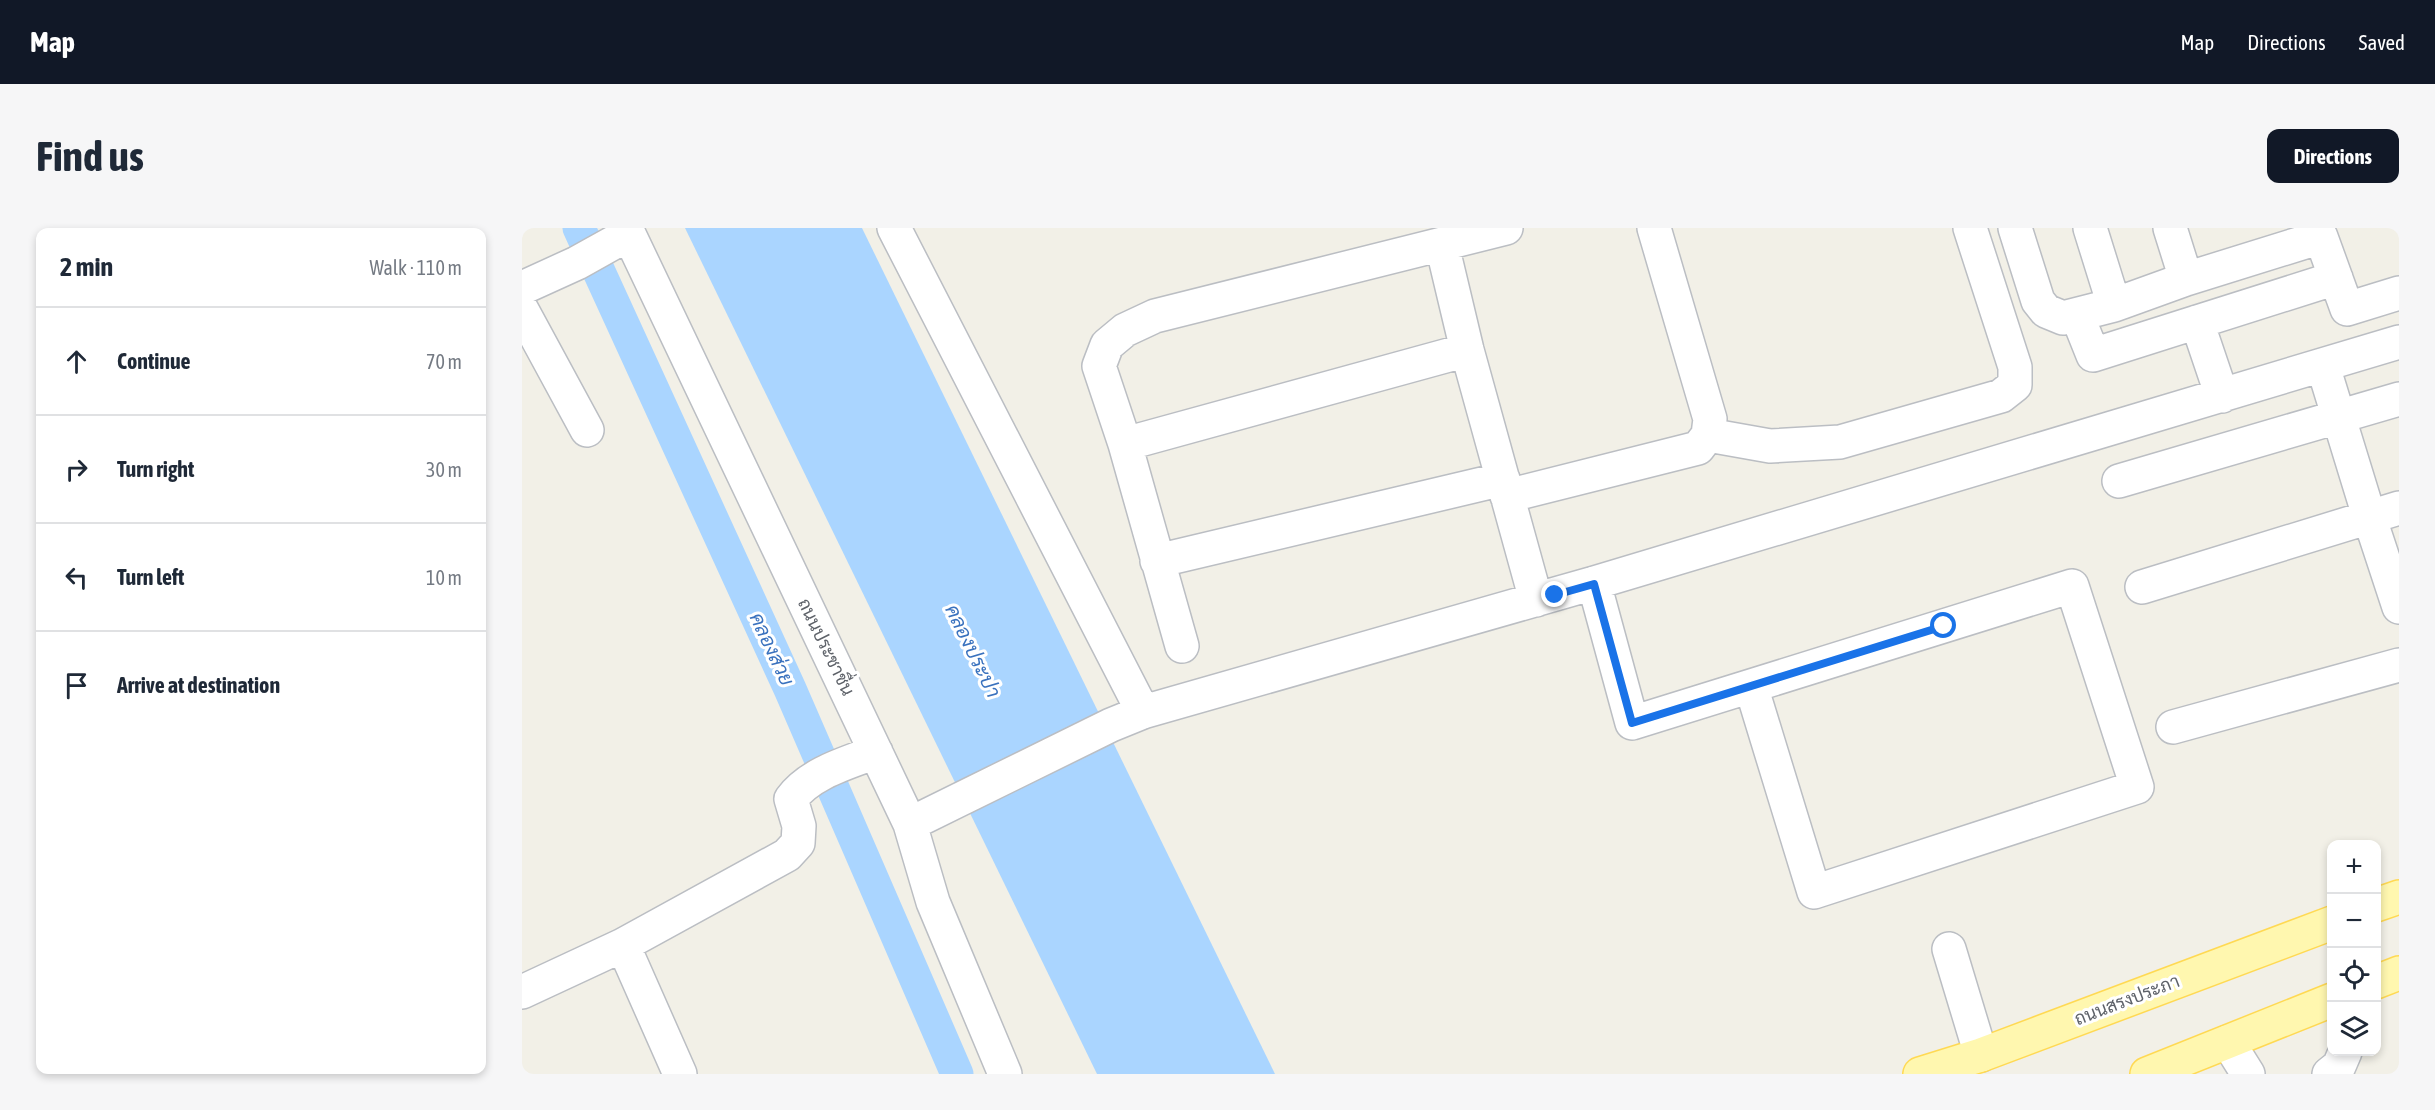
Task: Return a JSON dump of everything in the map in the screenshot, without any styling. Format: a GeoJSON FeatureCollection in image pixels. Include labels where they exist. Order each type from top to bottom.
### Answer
{"type":"FeatureCollection","features":[{"type":"Feature","properties":{"kind":"main road","name":"ถนนสรงประภา"},"geometry":{"type":"LineString","coordinates":[[1920,1074],[1981,1055],[2327,924]]}},
{"type":"Feature","properties":{"kind":"main road"},"geometry":{"type":"LineString","coordinates":[[2381,980],[2399,973]]}},
{"type":"Feature","properties":{"kind":"main road"},"geometry":{"type":"LineString","coordinates":[[2147,1074],[2327,1002]]}},
{"type":"Feature","properties":{"kind":"street"},"geometry":{"type":"LineString","coordinates":[[894,228],[1143,712]]}},
{"type":"Feature","properties":{"kind":"street"},"geometry":{"type":"LineString","coordinates":[[1182,646],[1125,444],[1099,366],[1107,345],[1125,330],[1167,313],[1442,246],[1506,228]]}},
{"type":"Feature","properties":{"kind":"street"},"geometry":{"type":"LineString","coordinates":[[1157,561],[1698,448],[1708,435],[1710,419],[1654,228]]}},
{"type":"Feature","properties":{"kind":"street"},"geometry":{"type":"LineString","coordinates":[[1708,435],[1770,446],[1840,441],[2001,396],[2015,385],[2015,367],[1970,228]]}},
{"type":"Feature","properties":{"kind":"street"},"geometry":{"type":"LineString","coordinates":[[2015,228],[2038,301],[2046,312],[2063,318],[2114,305],[2186,279],[2260,242],[2321,237],[2347,309],[2399,293]]}},
{"type":"Feature","properties":{"kind":"street"},"geometry":{"type":"LineString","coordinates":[[2090,228],[2114,305]]}},
{"type":"Feature","properties":{"kind":"street"},"geometry":{"type":"LineString","coordinates":[[2170,228],[2186,279]]}},
{"type":"Feature","properties":{"kind":"street"},"geometry":{"type":"LineString","coordinates":[[522,288],[577,263],[621,236]]}},
{"type":"Feature","properties":{"kind":"street","name":"ถนนประชาชื่น"},"geometry":{"type":"LineString","coordinates":[[621,236],[910,824],[933,902],[1005,1074]]}},
{"type":"Feature","properties":{"kind":"street"},"geometry":{"type":"LineString","coordinates":[[1442,246],[1467,350],[1536,600]]}},
{"type":"Feature","properties":{"kind":"street"},"geometry":{"type":"LineString","coordinates":[[2077,315],[2093,355],[2336,278]]}},
{"type":"Feature","properties":{"kind":"street"},"geometry":{"type":"LineString","coordinates":[[522,310],[587,429]]}},
{"type":"Feature","properties":{"kind":"street"},"geometry":{"type":"LineString","coordinates":[[2197,322],[2222,396]]}},
{"type":"Feature","properties":{"kind":"street"},"geometry":{"type":"LineString","coordinates":[[910,824],[956,799],[1143,712],[1594,584],[2399,342]]}},
{"type":"Feature","properties":{"kind":"street"},"geometry":{"type":"LineString","coordinates":[[1125,444],[1467,350]]}},
{"type":"Feature","properties":{"kind":"street"},"geometry":{"type":"LineString","coordinates":[[2324,366],[2339,417],[2384,512],[2399,607]]}},
{"type":"Feature","properties":{"kind":"street"},"geometry":{"type":"LineString","coordinates":[[2119,481],[2399,399]]}},
{"type":"Feature","properties":{"kind":"street"},"geometry":{"type":"LineString","coordinates":[[2142,586],[2384,512]]}},
{"type":"Feature","properties":{"kind":"street"},"geometry":{"type":"LineString","coordinates":[[1594,584],[1632,723],[2072,586],[2137,787],[1814,891],[1751,686]]}},
{"type":"Feature","properties":{"kind":"street"},"geometry":{"type":"LineString","coordinates":[[2173,727],[2399,665]]}},
{"type":"Feature","properties":{"kind":"street"},"geometry":{"type":"LineString","coordinates":[[522,992],[623,945],[787,855],[798,843],[798,825],[791,799],[800,787],[876,752]]}},
{"type":"Feature","properties":{"kind":"street"},"geometry":{"type":"LineString","coordinates":[[623,945],[666,1036],[680,1074]]}},
{"type":"Feature","properties":{"kind":"street"},"geometry":{"type":"LineString","coordinates":[[1949,949],[1981,1055]]}},
{"type":"Feature","properties":{"kind":"street"},"geometry":{"type":"LineString","coordinates":[[2228,1042],[2248,1074]]}},
{"type":"Feature","properties":{"kind":"water","name":"คลองประปา"},"geometry":{"type":"Polygon","coordinates":[[[685,228],[862,228],[1275,1074],[1097,1074],[685,228]]]}},
{"type":"Feature","properties":{"kind":"waterway","name":"คลองส่วย"},"geometry":{"type":"LineString","coordinates":[[579,228],[790,689],[957,1074]]}},
{"type":"Feature","properties":{"kind":"route"},"geometry":{"type":"LineString","coordinates":[[1555,595],[1594,584],[1632,723],[1944,626]]}}]}
